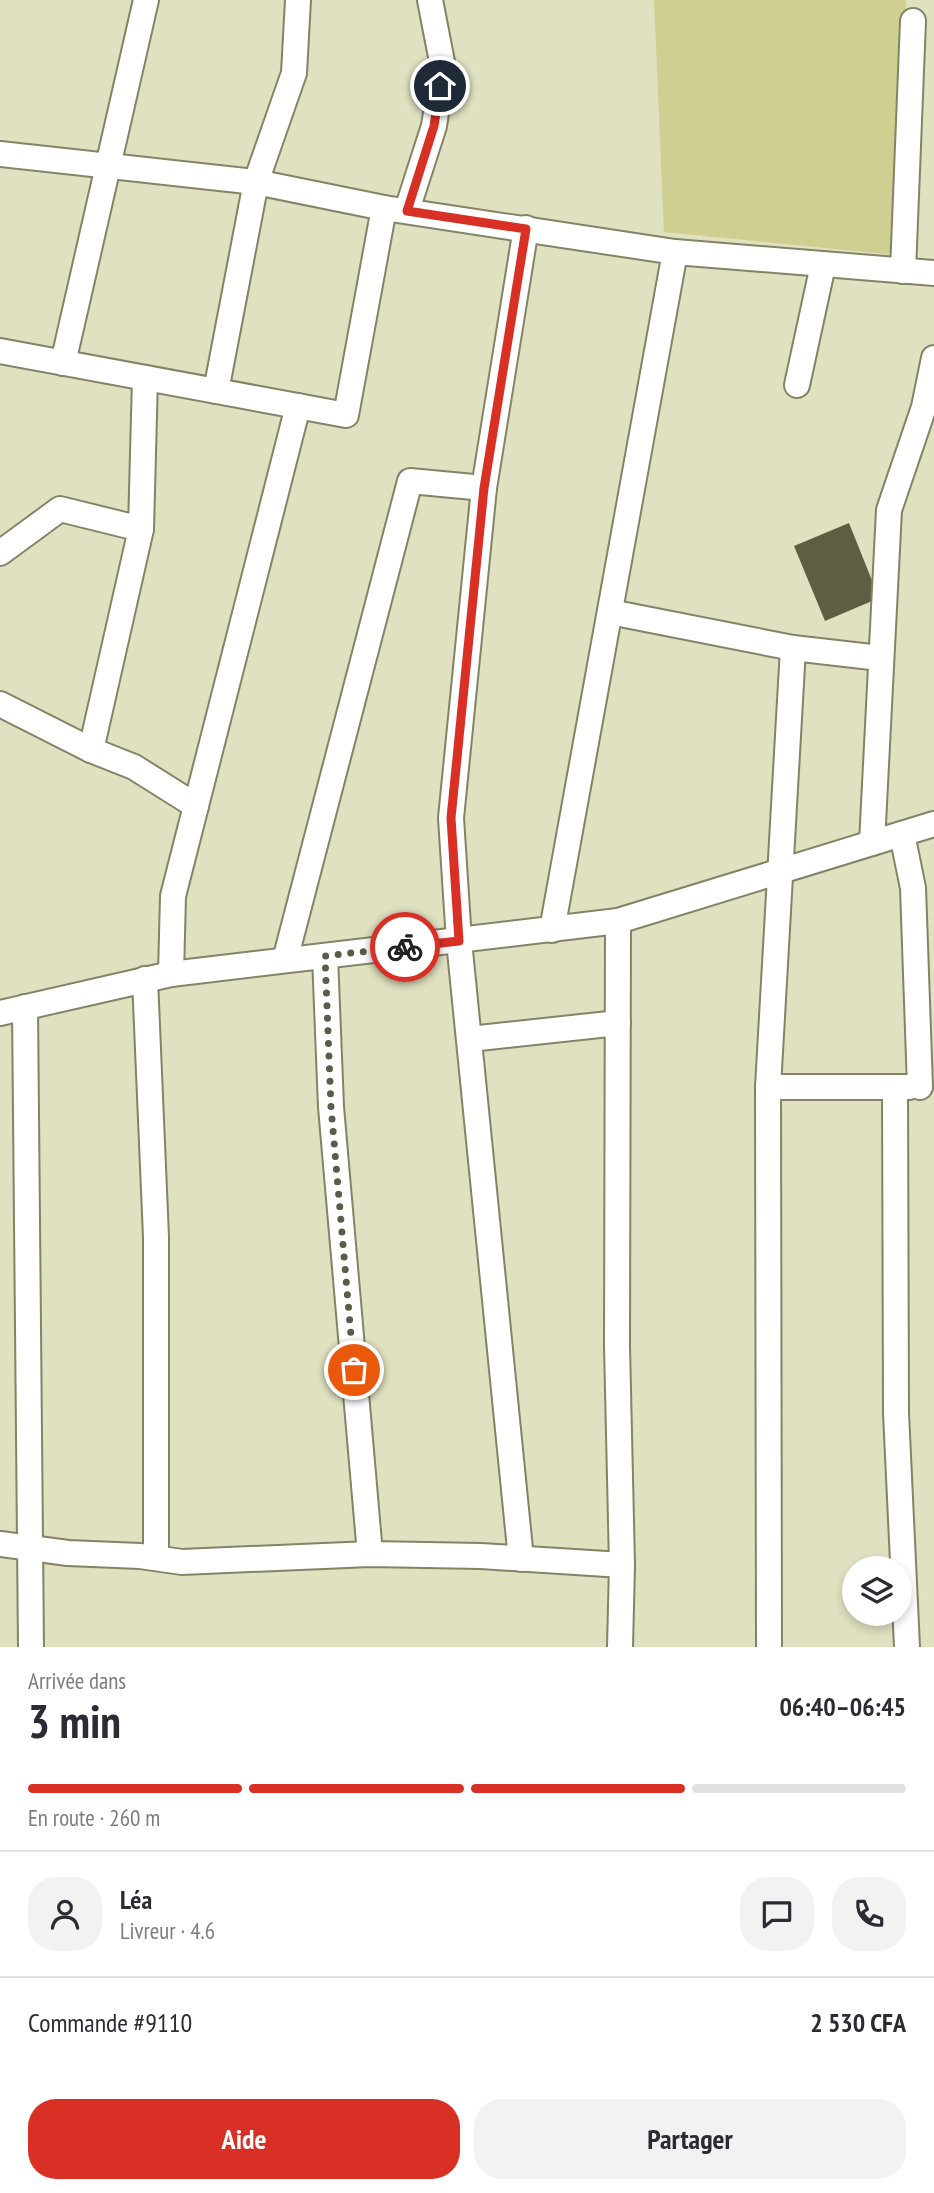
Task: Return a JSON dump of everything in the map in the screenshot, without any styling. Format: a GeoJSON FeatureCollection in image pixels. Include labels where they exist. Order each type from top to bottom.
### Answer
{"type":"FeatureCollection","features":[{"type":"Feature","properties":{"kind":"street"},"geometry":{"type":"LineString","coordinates":[[63,363],[146,0]]}},
{"type":"Feature","properties":{"kind":"street"},"geometry":{"type":"LineString","coordinates":[[216,391],[256,182],[294,73],[298,0]]}},
{"type":"Feature","properties":{"kind":"street"},"geometry":{"type":"LineString","coordinates":[[0,351],[346,415],[396,209],[434,126],[443,67],[430,0]]}},
{"type":"Feature","properties":{"kind":"street"},"geometry":{"type":"LineString","coordinates":[[903,271],[913,21]]}},
{"type":"Feature","properties":{"kind":"street"},"geometry":{"type":"LineString","coordinates":[[0,154],[256,182],[396,209],[676,251],[934,273]]}},
{"type":"Feature","properties":{"kind":"street"},"geometry":{"type":"LineString","coordinates":[[521,1559],[459,941],[451,818],[484,488],[526,229]]}},
{"type":"Feature","properties":{"kind":"street"},"geometry":{"type":"LineString","coordinates":[[552,930],[676,251]]}},
{"type":"Feature","properties":{"kind":"street"},"geometry":{"type":"LineString","coordinates":[[797,385],[823,265]]}},
{"type":"Feature","properties":{"kind":"street"},"geometry":{"type":"LineString","coordinates":[[872,843],[889,509],[929,407],[934,358]]}},
{"type":"Feature","properties":{"kind":"street"},"geometry":{"type":"LineString","coordinates":[[91,750],[141,529],[145,378]]}},
{"type":"Feature","properties":{"kind":"street"},"geometry":{"type":"LineString","coordinates":[[171,974],[173,896],[298,406]]}},
{"type":"Feature","properties":{"kind":"street"},"geometry":{"type":"LineString","coordinates":[[285,960],[410,481],[484,488]]}},
{"type":"Feature","properties":{"kind":"street"},"geometry":{"type":"LineString","coordinates":[[0,553],[60,509],[141,529]]}},
{"type":"Feature","properties":{"kind":"street"},"geometry":{"type":"LineString","coordinates":[[610,612],[793,648],[880,658]]}},
{"type":"Feature","properties":{"kind":"street"},"geometry":{"type":"LineString","coordinates":[[769,1647],[768,1087],[793,648]]}},
{"type":"Feature","properties":{"kind":"street"},"geometry":{"type":"LineString","coordinates":[[0,704],[91,750],[134,767],[197,806]]}},
{"type":"Feature","properties":{"kind":"street"},"geometry":{"type":"LineString","coordinates":[[0,1013],[171,974],[618,921],[934,824]]}},
{"type":"Feature","properties":{"kind":"street"},"geometry":{"type":"LineString","coordinates":[[768,1087],[927,1088],[913,888],[902,834]]}},
{"type":"Feature","properties":{"kind":"street"},"geometry":{"type":"LineString","coordinates":[[618,921],[617,1346],[622,1565],[620,1647]]}},
{"type":"Feature","properties":{"kind":"street"},"geometry":{"type":"LineString","coordinates":[[325,956],[331,1107],[370,1554]]}},
{"type":"Feature","properties":{"kind":"street"},"geometry":{"type":"LineString","coordinates":[[145,979],[156,1237],[156,1557]]}},
{"type":"Feature","properties":{"kind":"street"},"geometry":{"type":"LineString","coordinates":[[25,1007],[31,1647]]}},
{"type":"Feature","properties":{"kind":"street"},"geometry":{"type":"LineString","coordinates":[[470,1039],[618,1023]]}},
{"type":"Feature","properties":{"kind":"street"},"geometry":{"type":"LineString","coordinates":[[895,1087],[896,1413],[907,1647]]}},
{"type":"Feature","properties":{"kind":"street"},"geometry":{"type":"LineString","coordinates":[[0,1544],[156,1557],[182,1562],[370,1554],[622,1565]]}},
{"type":"Feature","properties":{"kind":"green space"},"geometry":{"type":"Polygon","coordinates":[[[654,0],[906,0],[894,255],[664,232],[654,0]]]}},
{"type":"Feature","properties":{"kind":"building"},"geometry":{"type":"Polygon","coordinates":[[[849,523],[873,583],[872,601],[825,621],[794,546],[849,523]]]}},
{"type":"Feature","properties":{"kind":"way so far"},"geometry":{"type":"LineString","coordinates":[[354,1370],[331,1107],[325,956],[405,947]]}},
{"type":"Feature","properties":{"kind":"route"},"geometry":{"type":"LineString","coordinates":[[405,947],[459,941],[451,818],[484,488],[526,229],[407,211],[434,126],[440,86]]}}]}
